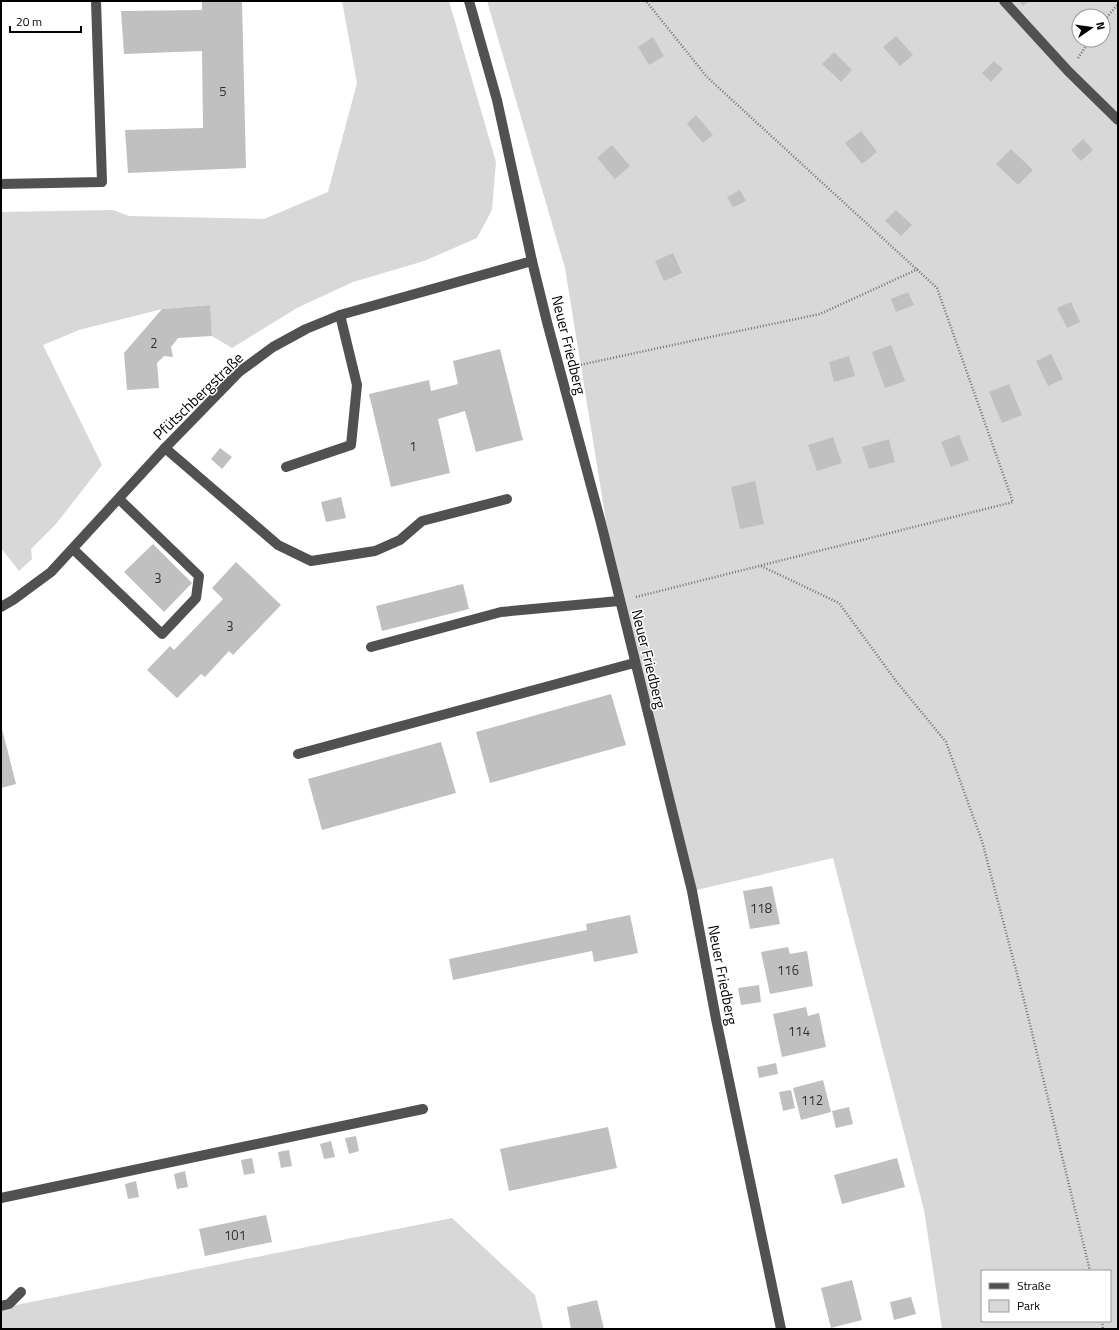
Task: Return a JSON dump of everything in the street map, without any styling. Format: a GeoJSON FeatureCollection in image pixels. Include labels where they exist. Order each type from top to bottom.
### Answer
{"type":"FeatureCollection","features":[{"type":"Feature","properties":{"kind":"street"},"geometry":{"type":"LineString","coordinates":[[1,184],[102,182],[96,1]]}},
{"type":"Feature","properties":{"kind":"street","name":"Neuer Friedberg"},"geometry":{"type":"LineString","coordinates":[[469,1],[497,100],[532,261],[559,370],[601,523],[634,663],[692,891],[716,1019],[781,1329]]}},
{"type":"Feature","properties":{"kind":"street"},"geometry":{"type":"LineString","coordinates":[[1004,1],[1068,71],[1118,120]]}},
{"type":"Feature","properties":{"kind":"street","name":"Pfütschbergstraße"},"geometry":{"type":"LineString","coordinates":[[3,602],[51,572],[165,448],[239,372],[273,347],[306,329],[340,315],[532,261]]}},
{"type":"Feature","properties":{"kind":"street"},"geometry":{"type":"LineString","coordinates":[[286,467],[351,445],[357,385],[340,315]]}},
{"type":"Feature","properties":{"kind":"street"},"geometry":{"type":"LineString","coordinates":[[165,448],[278,545],[311,561],[375,551],[400,540],[422,521],[507,498]]}},
{"type":"Feature","properties":{"kind":"street"},"geometry":{"type":"LineString","coordinates":[[73,549],[162,634],[196,598],[199,576],[119,499]]}},
{"type":"Feature","properties":{"kind":"street"},"geometry":{"type":"LineString","coordinates":[[371,647],[501,612],[619,601]]}},
{"type":"Feature","properties":{"kind":"street"},"geometry":{"type":"LineString","coordinates":[[298,754],[634,663]]}},
{"type":"Feature","properties":{"kind":"street"},"geometry":{"type":"LineString","coordinates":[[1,1198],[423,1109]]}},
{"type":"Feature","properties":{"kind":"street"},"geometry":{"type":"LineString","coordinates":[[1,1306],[9,1304],[21,1292]]}},
{"type":"Feature","properties":{"kind":"path"},"geometry":{"type":"LineString","coordinates":[[619,601],[1013,502],[937,288],[918,269],[706,77],[646,1]]}},
{"type":"Feature","properties":{"kind":"path"},"geometry":{"type":"LineString","coordinates":[[1111,12],[1118,4]]}},
{"type":"Feature","properties":{"kind":"path"},"geometry":{"type":"LineString","coordinates":[[559,370],[820,314],[918,269]]}},
{"type":"Feature","properties":{"kind":"path"},"geometry":{"type":"LineString","coordinates":[[761,566],[839,603],[896,681],[946,742],[982,841],[1026,1008],[1090,1270]]}},
{"type":"Feature","properties":{"kind":"green space"},"geometry":{"type":"Polygon","coordinates":[[[342,1],[449,1],[496,162],[492,210],[477,238],[424,261],[353,282],[297,308],[232,348],[212,336],[209,305],[162,309],[79,330],[43,345],[102,465],[56,524],[31,549],[32,559],[19,571],[1,548],[1,212],[113,210],[129,216],[264,219],[328,192],[357,83],[342,1]]]}},
{"type":"Feature","properties":{"kind":"green space"},"geometry":{"type":"Polygon","coordinates":[[[487,1],[1118,1],[1118,1329],[942,1329],[924,1210],[833,858],[692,891],[619,601],[565,268],[487,1]]]}},
{"type":"Feature","properties":{"kind":"green space"},"geometry":{"type":"Polygon","coordinates":[[[452,1218],[535,1295],[543,1329],[1,1329],[1,1308],[452,1218]]]}},
{"type":"Feature","properties":{"kind":"building"},"geometry":{"type":"Polygon","coordinates":[[[202,1],[242,1],[246,168],[128,173],[125,130],[203,128],[202,51],[124,54],[121,11],[202,10],[202,1]]]}},
{"type":"Feature","properties":{"kind":"building"},"geometry":{"type":"Polygon","coordinates":[[[1018,1],[1029,1],[1023,6],[1018,1]]]}},
{"type":"Feature","properties":{"kind":"building"},"geometry":{"type":"Polygon","coordinates":[[[896,36],[913,55],[900,66],[883,47],[896,36]]]}},
{"type":"Feature","properties":{"kind":"building"},"geometry":{"type":"Polygon","coordinates":[[[653,37],[664,56],[649,65],[638,47],[653,37]]]}},
{"type":"Feature","properties":{"kind":"building"},"geometry":{"type":"Polygon","coordinates":[[[834,52],[852,70],[841,82],[822,64],[834,52]]]}},
{"type":"Feature","properties":{"kind":"building"},"geometry":{"type":"Polygon","coordinates":[[[994,61],[1003,69],[991,82],[982,73],[994,61]]]}},
{"type":"Feature","properties":{"kind":"building"},"geometry":{"type":"Polygon","coordinates":[[[696,115],[713,135],[703,143],[687,124],[696,115]]]}},
{"type":"Feature","properties":{"kind":"building"},"geometry":{"type":"Polygon","coordinates":[[[861,131],[877,152],[862,164],[845,143],[861,131]]]}},
{"type":"Feature","properties":{"kind":"building"},"geometry":{"type":"Polygon","coordinates":[[[1083,139],[1093,150],[1081,161],[1071,150],[1083,139]]]}},
{"type":"Feature","properties":{"kind":"building"},"geometry":{"type":"Polygon","coordinates":[[[612,145],[630,166],[615,179],[597,158],[612,145]]]}},
{"type":"Feature","properties":{"kind":"building"},"geometry":{"type":"Polygon","coordinates":[[[1011,149],[1033,170],[1018,185],[996,164],[1011,149]]]}},
{"type":"Feature","properties":{"kind":"building"},"geometry":{"type":"Polygon","coordinates":[[[740,190],[746,201],[733,207],[727,197],[740,190]]]}},
{"type":"Feature","properties":{"kind":"building"},"geometry":{"type":"Polygon","coordinates":[[[896,210],[912,225],[901,236],[885,221],[896,210]]]}},
{"type":"Feature","properties":{"kind":"building"},"geometry":{"type":"Polygon","coordinates":[[[673,253],[682,273],[664,281],[655,261],[673,253]]]}},
{"type":"Feature","properties":{"kind":"building"},"geometry":{"type":"Polygon","coordinates":[[[908,292],[914,305],[896,312],[891,299],[908,292]]]}},
{"type":"Feature","properties":{"kind":"building"},"geometry":{"type":"Polygon","coordinates":[[[1071,302],[1080,322],[1067,328],[1057,308],[1071,302]]]}},
{"type":"Feature","properties":{"kind":"building"},"geometry":{"type":"Polygon","coordinates":[[[210,305],[212,336],[178,338],[171,347],[173,357],[164,356],[157,363],[159,388],[127,390],[124,353],[162,309],[210,305]]]}},
{"type":"Feature","properties":{"kind":"building"},"geometry":{"type":"Polygon","coordinates":[[[891,345],[905,381],[885,388],[872,352],[891,345]]]}},
{"type":"Feature","properties":{"kind":"building"},"geometry":{"type":"Polygon","coordinates":[[[500,349],[523,440],[476,452],[465,411],[438,419],[450,473],[391,487],[369,394],[429,380],[431,391],[458,384],[453,361],[500,349]]]}},
{"type":"Feature","properties":{"kind":"building"},"geometry":{"type":"Polygon","coordinates":[[[1051,354],[1063,379],[1048,386],[1036,361],[1051,354]]]}},
{"type":"Feature","properties":{"kind":"building"},"geometry":{"type":"Polygon","coordinates":[[[849,356],[855,376],[834,382],[829,362],[849,356]]]}},
{"type":"Feature","properties":{"kind":"building"},"geometry":{"type":"Polygon","coordinates":[[[1009,384],[1022,415],[1002,423],[989,392],[1009,384]]]}},
{"type":"Feature","properties":{"kind":"building"},"geometry":{"type":"Polygon","coordinates":[[[959,435],[969,460],[951,467],[941,442],[959,435]]]}},
{"type":"Feature","properties":{"kind":"building"},"geometry":{"type":"Polygon","coordinates":[[[833,437],[842,463],[817,471],[808,445],[833,437]]]}},
{"type":"Feature","properties":{"kind":"building"},"geometry":{"type":"Polygon","coordinates":[[[889,439],[895,462],[869,469],[862,447],[889,439]]]}},
{"type":"Feature","properties":{"kind":"building"},"geometry":{"type":"Polygon","coordinates":[[[220,448],[232,457],[222,469],[211,459],[220,448]]]}},
{"type":"Feature","properties":{"kind":"building"},"geometry":{"type":"Polygon","coordinates":[[[755,481],[764,524],[740,529],[731,487],[755,481]]]}},
{"type":"Feature","properties":{"kind":"building"},"geometry":{"type":"Polygon","coordinates":[[[341,497],[346,518],[326,522],[321,502],[341,497]]]}},
{"type":"Feature","properties":{"kind":"building"},"geometry":{"type":"Polygon","coordinates":[[[153,544],[192,583],[164,612],[124,572],[153,544]]]}},
{"type":"Feature","properties":{"kind":"building"},"geometry":{"type":"Polygon","coordinates":[[[236,562],[281,605],[233,655],[229,651],[205,677],[201,674],[177,698],[147,670],[170,646],[174,650],[223,599],[212,588],[236,562]]]}},
{"type":"Feature","properties":{"kind":"building"},"geometry":{"type":"Polygon","coordinates":[[[463,584],[469,609],[382,631],[376,606],[463,584]]]}},
{"type":"Feature","properties":{"kind":"building"},"geometry":{"type":"Polygon","coordinates":[[[611,694],[626,745],[490,783],[476,732],[611,694]]]}},
{"type":"Feature","properties":{"kind":"building"},"geometry":{"type":"Polygon","coordinates":[[[1,725],[16,784],[1,788],[1,725]]]}},
{"type":"Feature","properties":{"kind":"building"},"geometry":{"type":"Polygon","coordinates":[[[441,742],[456,793],[322,830],[308,779],[441,742]]]}},
{"type":"Feature","properties":{"kind":"building"},"geometry":{"type":"Polygon","coordinates":[[[772,886],[780,924],[750,929],[743,891],[772,886]]]}},
{"type":"Feature","properties":{"kind":"building"},"geometry":{"type":"Polygon","coordinates":[[[630,915],[638,953],[594,962],[592,951],[453,980],[449,959],[587,930],[586,924],[630,915]]]}},
{"type":"Feature","properties":{"kind":"building"},"geometry":{"type":"Polygon","coordinates":[[[788,947],[790,954],[807,951],[813,986],[770,994],[761,952],[788,947]]]}},
{"type":"Feature","properties":{"kind":"building"},"geometry":{"type":"Polygon","coordinates":[[[759,985],[761,1002],[741,1005],[738,988],[759,985]]]}},
{"type":"Feature","properties":{"kind":"building"},"geometry":{"type":"Polygon","coordinates":[[[806,1007],[808,1016],[819,1013],[826,1047],[782,1057],[773,1014],[806,1007]]]}},
{"type":"Feature","properties":{"kind":"building"},"geometry":{"type":"Polygon","coordinates":[[[776,1063],[778,1074],[759,1078],[757,1067],[776,1063]]]}},
{"type":"Feature","properties":{"kind":"building"},"geometry":{"type":"Polygon","coordinates":[[[823,1080],[831,1112],[801,1120],[793,1088],[823,1080]]]}},
{"type":"Feature","properties":{"kind":"building"},"geometry":{"type":"Polygon","coordinates":[[[791,1090],[795,1108],[783,1111],[779,1092],[791,1090]]]}},
{"type":"Feature","properties":{"kind":"building"},"geometry":{"type":"Polygon","coordinates":[[[849,1107],[853,1124],[836,1128],[832,1111],[849,1107]]]}},
{"type":"Feature","properties":{"kind":"building"},"geometry":{"type":"Polygon","coordinates":[[[608,1127],[617,1168],[509,1191],[500,1149],[608,1127]]]}},
{"type":"Feature","properties":{"kind":"building"},"geometry":{"type":"Polygon","coordinates":[[[356,1136],[359,1151],[349,1154],[345,1138],[356,1136]]]}},
{"type":"Feature","properties":{"kind":"building"},"geometry":{"type":"Polygon","coordinates":[[[331,1141],[335,1157],[324,1159],[320,1144],[331,1141]]]}},
{"type":"Feature","properties":{"kind":"building"},"geometry":{"type":"Polygon","coordinates":[[[289,1150],[292,1166],[281,1168],[278,1152],[289,1150]]]}},
{"type":"Feature","properties":{"kind":"building"},"geometry":{"type":"Polygon","coordinates":[[[252,1158],[255,1173],[244,1175],[241,1160],[252,1158]]]}},
{"type":"Feature","properties":{"kind":"building"},"geometry":{"type":"Polygon","coordinates":[[[897,1158],[905,1187],[842,1204],[834,1175],[897,1158]]]}},
{"type":"Feature","properties":{"kind":"building"},"geometry":{"type":"Polygon","coordinates":[[[185,1171],[188,1187],[177,1189],[174,1174],[185,1171]]]}},
{"type":"Feature","properties":{"kind":"building"},"geometry":{"type":"Polygon","coordinates":[[[136,1181],[139,1197],[128,1199],[125,1184],[136,1181]]]}},
{"type":"Feature","properties":{"kind":"building"},"geometry":{"type":"Polygon","coordinates":[[[266,1215],[272,1242],[205,1256],[199,1229],[266,1215]]]}},
{"type":"Feature","properties":{"kind":"building"},"geometry":{"type":"Polygon","coordinates":[[[852,1280],[862,1320],[831,1328],[821,1288],[852,1280]]]}},
{"type":"Feature","properties":{"kind":"building"},"geometry":{"type":"Polygon","coordinates":[[[911,1297],[916,1314],[894,1320],[890,1302],[911,1297]]]}},
{"type":"Feature","properties":{"kind":"building"},"geometry":{"type":"Polygon","coordinates":[[[597,1300],[604,1329],[571,1329],[567,1307],[597,1300]]]}}]}
